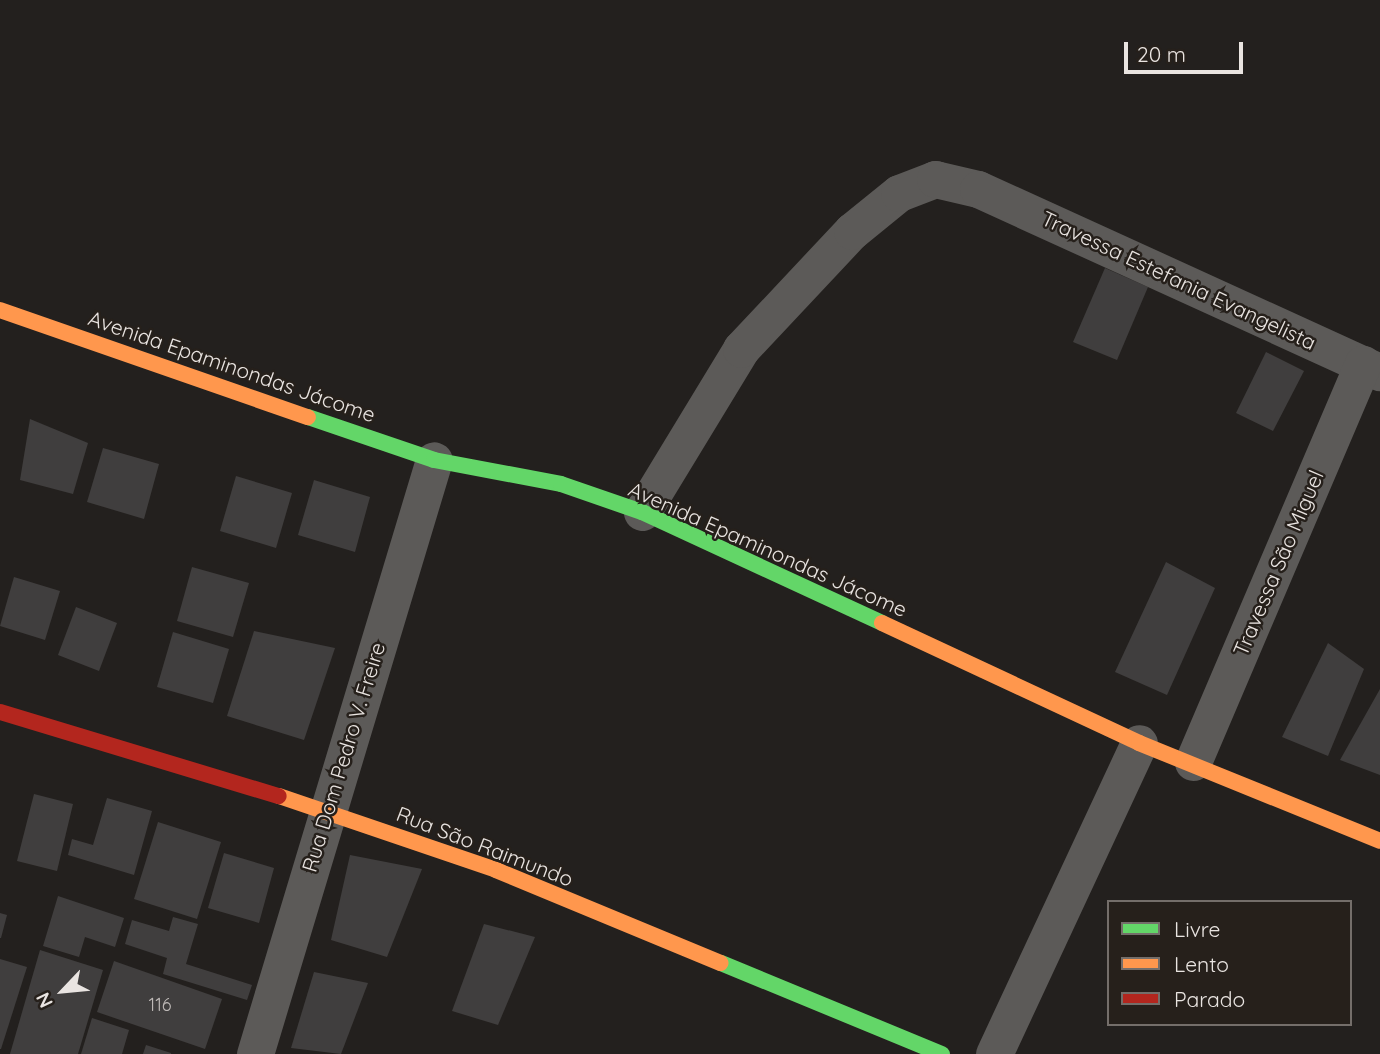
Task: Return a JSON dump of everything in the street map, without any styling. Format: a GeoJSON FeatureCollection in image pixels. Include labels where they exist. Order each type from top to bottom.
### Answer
{"type":"FeatureCollection","features":[{"type":"Feature","properties":{"kind":"street","name":"Travessa Estefania Evangelista"},"geometry":{"type":"LineString","coordinates":[[642,512],[741,349],[852,231],[899,192],[935,179],[978,189],[1371,368]]}},
{"type":"Feature","properties":{"kind":"street","name":"Avenida Epaminondas Jácome"},"geometry":{"type":"LineString","coordinates":[[0,310],[434,460],[561,484],[642,512],[1139,743],[1193,762],[1380,841]]}},
{"type":"Feature","properties":{"kind":"street","name":"Travessa São Miguel"},"geometry":{"type":"LineString","coordinates":[[1193,762],[1371,368]]}},
{"type":"Feature","properties":{"kind":"street","name":"Rua Dom Pedro V. Freire"},"geometry":{"type":"LineString","coordinates":[[255,1054],[326,810],[434,460]]}},
{"type":"Feature","properties":{"kind":"street","name":"Rua São Raimundo"},"geometry":{"type":"LineString","coordinates":[[0,712],[326,810],[496,870],[942,1054]]}},
{"type":"Feature","properties":{"kind":"street"},"geometry":{"type":"LineString","coordinates":[[994,1054],[1139,743]]}},
{"type":"Feature","properties":{"kind":"building"},"geometry":{"type":"Polygon","coordinates":[[[1105,268],[1148,287],[1117,360],[1073,342],[1105,268]]]}},
{"type":"Feature","properties":{"kind":"building"},"geometry":{"type":"Polygon","coordinates":[[[1266,352],[1304,371],[1273,431],[1236,413],[1266,352]]]}},
{"type":"Feature","properties":{"kind":"building"},"geometry":{"type":"Polygon","coordinates":[[[30,419],[88,443],[73,494],[20,480],[30,419]]]}},
{"type":"Feature","properties":{"kind":"building"},"geometry":{"type":"Polygon","coordinates":[[[103,448],[159,464],[144,519],[87,502],[103,448]]]}},
{"type":"Feature","properties":{"kind":"building"},"geometry":{"type":"Polygon","coordinates":[[[236,476],[292,493],[276,548],[220,531],[236,476]]]}},
{"type":"Feature","properties":{"kind":"building"},"geometry":{"type":"Polygon","coordinates":[[[314,480],[370,497],[355,552],[298,535],[314,480]]]}},
{"type":"Feature","properties":{"kind":"building"},"geometry":{"type":"Polygon","coordinates":[[[1166,562],[1215,588],[1167,695],[1115,672],[1166,562]]]}},
{"type":"Feature","properties":{"kind":"building"},"geometry":{"type":"Polygon","coordinates":[[[192,567],[249,583],[233,637],[177,621],[192,567]]]}},
{"type":"Feature","properties":{"kind":"building"},"geometry":{"type":"Polygon","coordinates":[[[14,577],[60,591],[45,640],[0,626],[14,577]]]}},
{"type":"Feature","properties":{"kind":"building"},"geometry":{"type":"Polygon","coordinates":[[[76,607],[117,623],[99,671],[58,655],[76,607]]]}},
{"type":"Feature","properties":{"kind":"building"},"geometry":{"type":"Polygon","coordinates":[[[254,631],[335,648],[304,740],[227,716],[254,631]]]}},
{"type":"Feature","properties":{"kind":"building"},"geometry":{"type":"Polygon","coordinates":[[[173,632],[229,649],[213,703],[157,687],[173,632]]]}},
{"type":"Feature","properties":{"kind":"building"},"geometry":{"type":"Polygon","coordinates":[[[1328,643],[1364,669],[1328,756],[1282,737],[1328,643]]]}},
{"type":"Feature","properties":{"kind":"building"},"geometry":{"type":"Polygon","coordinates":[[[1380,689],[1380,775],[1340,760],[1380,689]]]}},
{"type":"Feature","properties":{"kind":"building"},"geometry":{"type":"Polygon","coordinates":[[[34,794],[73,804],[57,871],[17,861],[34,794]]]}},
{"type":"Feature","properties":{"kind":"building"},"geometry":{"type":"Polygon","coordinates":[[[107,798],[152,811],[134,875],[68,855],[72,839],[93,845],[107,798]]]}},
{"type":"Feature","properties":{"kind":"building"},"geometry":{"type":"Polygon","coordinates":[[[158,822],[221,842],[197,919],[134,899],[158,822]]]}},
{"type":"Feature","properties":{"kind":"building"},"geometry":{"type":"Polygon","coordinates":[[[224,853],[274,868],[259,923],[208,908],[224,853]]]}},
{"type":"Feature","properties":{"kind":"building"},"geometry":{"type":"Polygon","coordinates":[[[350,855],[422,869],[387,957],[331,940],[350,855]]]}},
{"type":"Feature","properties":{"kind":"building"},"geometry":{"type":"Polygon","coordinates":[[[58,896],[124,918],[115,947],[85,937],[79,957],[43,946],[58,896]]]}},
{"type":"Feature","properties":{"kind":"building"},"geometry":{"type":"Polygon","coordinates":[[[0,913],[7,915],[1,938],[0,938],[0,913]]]}},
{"type":"Feature","properties":{"kind":"building"},"geometry":{"type":"Polygon","coordinates":[[[173,917],[198,924],[186,964],[252,985],[247,1000],[163,974],[167,958],[125,944],[132,920],[169,931],[173,917]]]}},
{"type":"Feature","properties":{"kind":"building"},"geometry":{"type":"Polygon","coordinates":[[[484,924],[535,937],[498,1025],[452,1011],[484,924]]]}},
{"type":"Feature","properties":{"kind":"building"},"geometry":{"type":"Polygon","coordinates":[[[40,950],[103,970],[78,1054],[10,1054],[40,950]]]}},
{"type":"Feature","properties":{"kind":"building"},"geometry":{"type":"Polygon","coordinates":[[[0,959],[27,967],[1,1049],[0,1049],[0,959]]]}},
{"type":"Feature","properties":{"kind":"building"},"geometry":{"type":"Polygon","coordinates":[[[114,961],[222,999],[205,1049],[97,1012],[114,961]]]}},
{"type":"Feature","properties":{"kind":"building"},"geometry":{"type":"Polygon","coordinates":[[[314,972],[368,983],[341,1054],[291,1048],[314,972]]]}},
{"type":"Feature","properties":{"kind":"building"},"geometry":{"type":"Polygon","coordinates":[[[92,1018],[129,1030],[122,1054],[81,1054],[92,1018]]]}},
{"type":"Feature","properties":{"kind":"building"},"geometry":{"type":"Polygon","coordinates":[[[146,1045],[171,1053],[171,1054],[143,1054],[146,1045]]]}},
{"type":"Feature","properties":{"kind":"traffic: fast"},"geometry":{"type":"LineString","coordinates":[[308,417],[434,460],[561,484],[642,512],[882,623]]}},
{"type":"Feature","properties":{"kind":"traffic: fast"},"geometry":{"type":"LineString","coordinates":[[721,963],[942,1054]]}},
{"type":"Feature","properties":{"kind":"traffic: slow"},"geometry":{"type":"LineString","coordinates":[[0,310],[308,417]]}},
{"type":"Feature","properties":{"kind":"traffic: slow"},"geometry":{"type":"LineString","coordinates":[[882,623],[1139,743],[1380,841]]}},
{"type":"Feature","properties":{"kind":"traffic: slow"},"geometry":{"type":"LineString","coordinates":[[279,796],[496,870],[721,963]]}},
{"type":"Feature","properties":{"kind":"traffic: jam"},"geometry":{"type":"LineString","coordinates":[[0,712],[279,796]]}}]}
